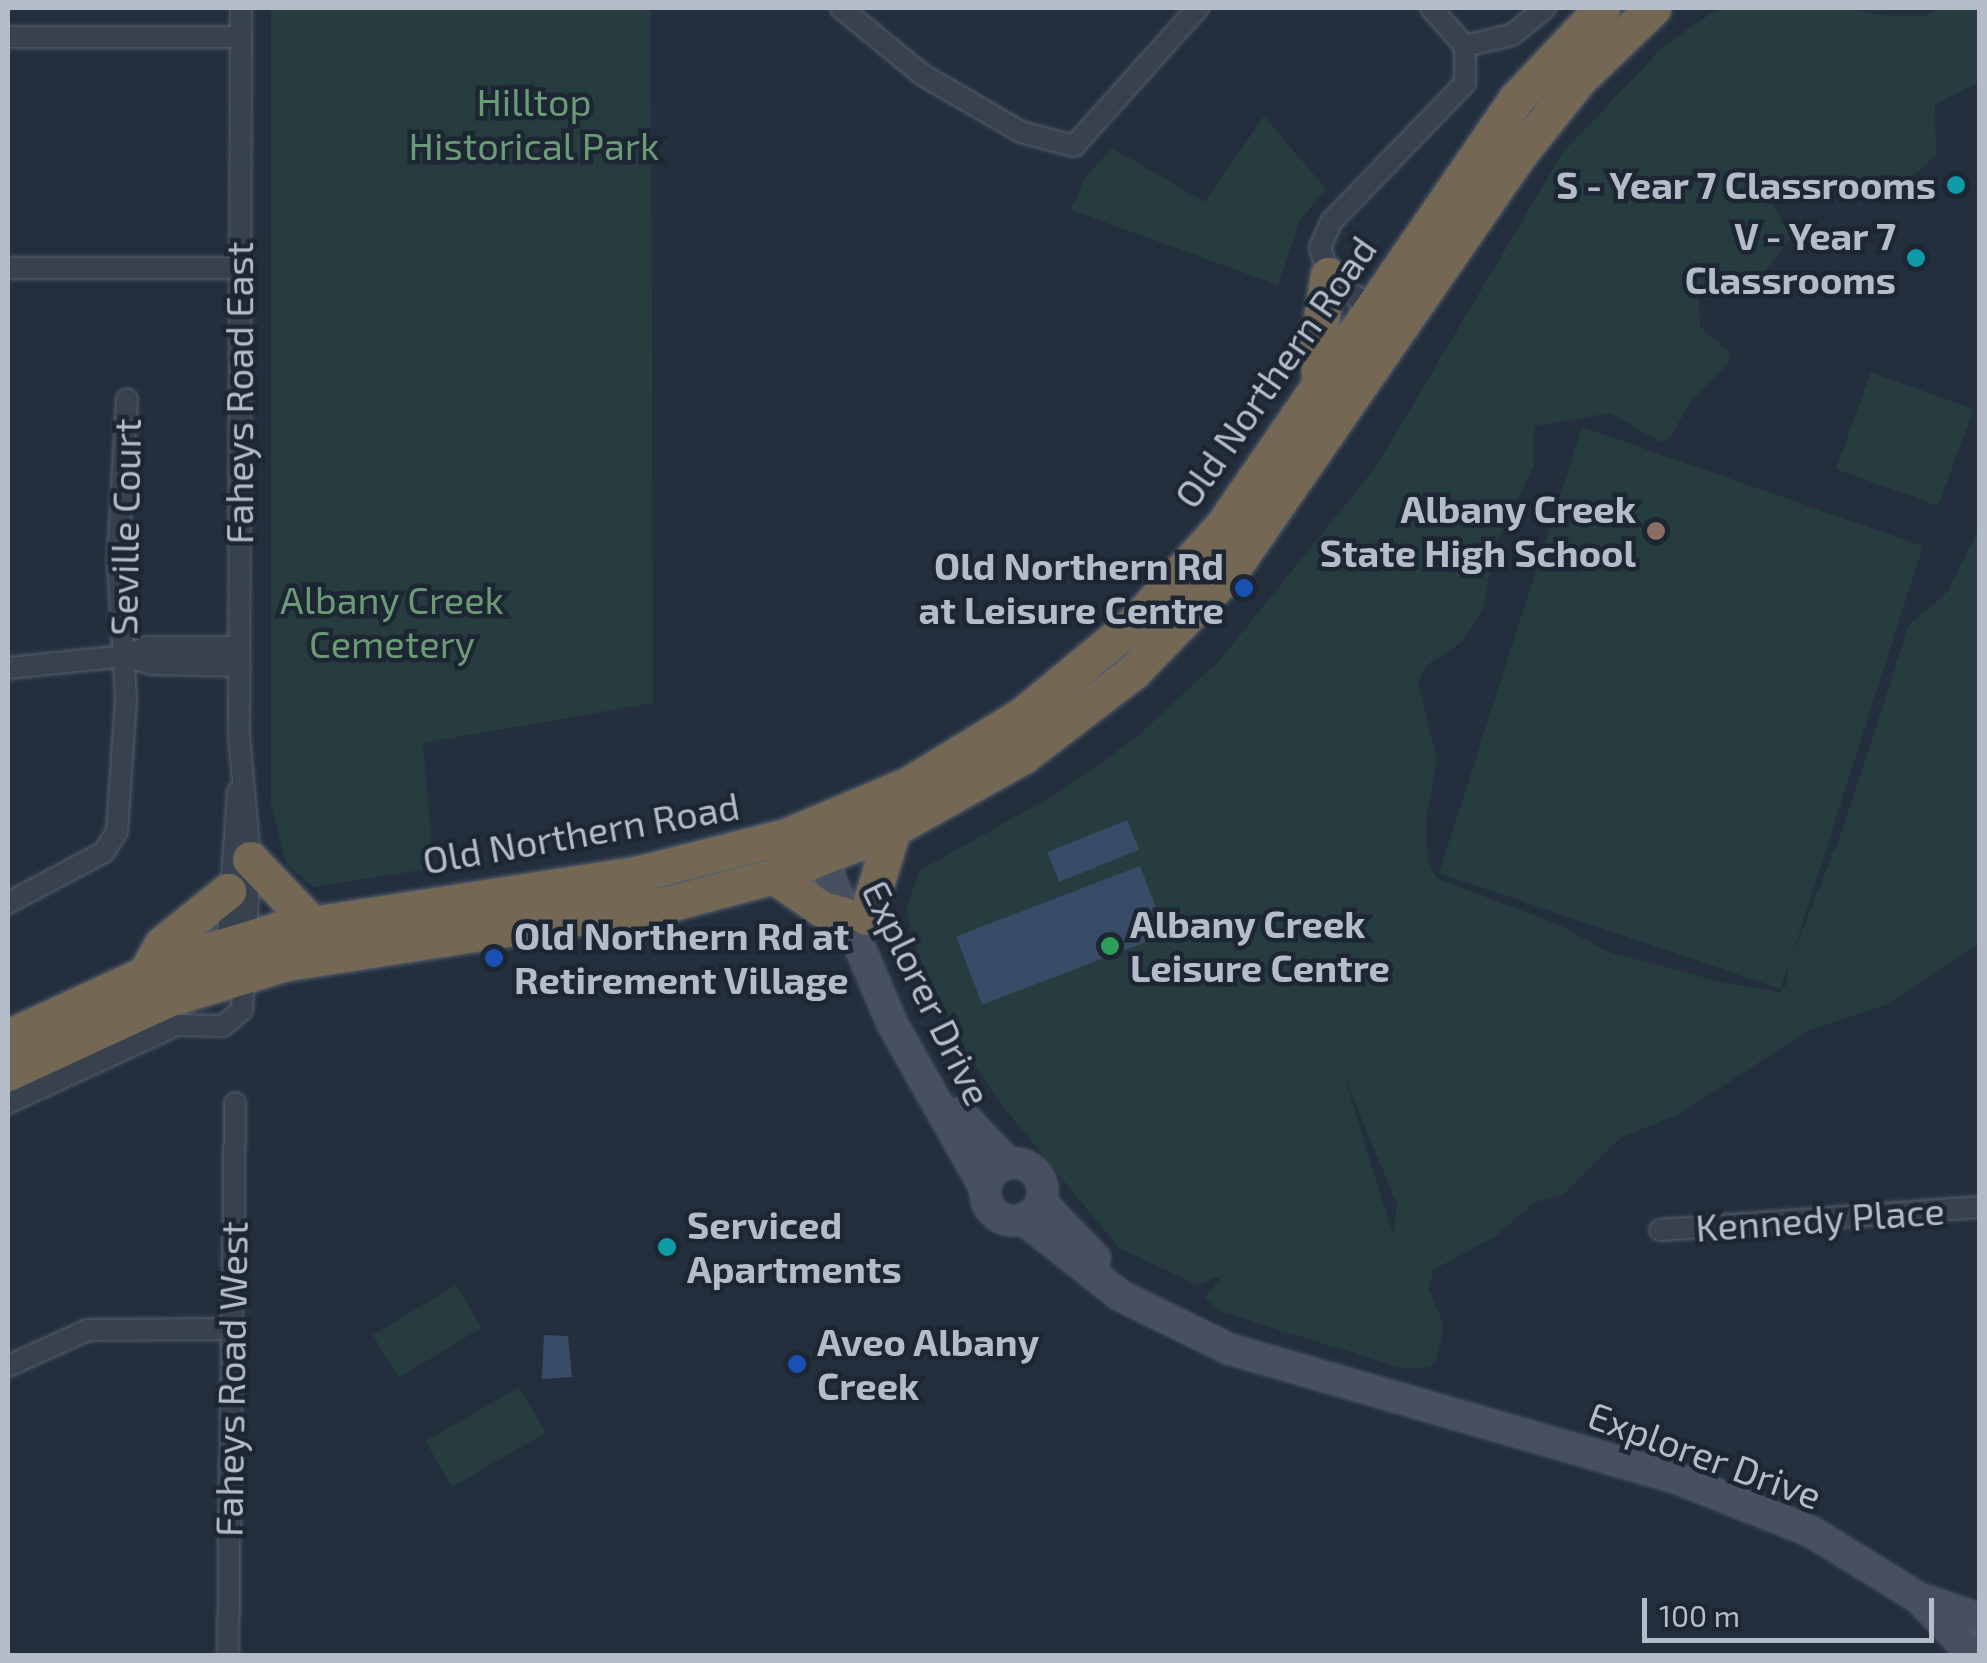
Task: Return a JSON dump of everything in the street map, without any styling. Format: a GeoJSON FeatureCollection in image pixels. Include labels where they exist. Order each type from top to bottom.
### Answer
{"type":"FeatureCollection","features":[{"type":"Feature","properties":{"kind":"highway","name":"Old Northern Road"},"geometry":{"type":"LineString","coordinates":[[8,1038],[146,972],[237,959],[350,952],[672,903],[774,876],[952,759],[1101,652],[1223,525],[1516,100],[1602,8]]}},
{"type":"Feature","properties":{"kind":"highway","name":"Old Northern Road"},"geometry":{"type":"LineString","coordinates":[[8,1073],[168,999],[310,922],[641,873],[894,829],[1062,729],[1168,639],[1266,527],[1520,154],[1580,78],[1654,8]]}},
{"type":"Feature","properties":{"kind":"highway"},"geometry":{"type":"LineString","coordinates":[[1320,386],[1317,347],[1328,275]]}},
{"type":"Feature","properties":{"kind":"highway"},"geometry":{"type":"LineString","coordinates":[[774,876],[822,910],[855,916],[894,829]]}},
{"type":"Feature","properties":{"kind":"highway"},"geometry":{"type":"LineString","coordinates":[[250,859],[310,922]]}},
{"type":"Feature","properties":{"kind":"highway"},"geometry":{"type":"LineString","coordinates":[[146,972],[162,944],[228,891]]}},
{"type":"Feature","properties":{"kind":"street","name":"Faheys Road East"},"geometry":{"type":"LineString","coordinates":[[237,959],[228,891],[240,779],[240,8]]}},
{"type":"Feature","properties":{"kind":"street"},"geometry":{"type":"LineString","coordinates":[[842,8],[923,75],[1021,132],[1074,146],[1198,8]]}},
{"type":"Feature","properties":{"kind":"street"},"geometry":{"type":"LineString","coordinates":[[1403,328],[1328,275],[1320,256],[1324,232],[1460,94],[1465,46],[1431,8]]}},
{"type":"Feature","properties":{"kind":"street"},"geometry":{"type":"LineString","coordinates":[[1465,46],[1512,34],[1545,8]]}},
{"type":"Feature","properties":{"kind":"street"},"geometry":{"type":"LineString","coordinates":[[8,37],[240,37]]}},
{"type":"Feature","properties":{"kind":"street"},"geometry":{"type":"LineString","coordinates":[[8,268],[238,268]]}},
{"type":"Feature","properties":{"kind":"street","name":"Seville Court"},"geometry":{"type":"LineString","coordinates":[[8,904],[100,854],[114,840],[124,746],[118,559],[126,398]]}},
{"type":"Feature","properties":{"kind":"street"},"geometry":{"type":"LineString","coordinates":[[8,668],[124,656],[146,647],[240,656]]}},
{"type":"Feature","properties":{"kind":"street","name":"Faheys Road East"},"geometry":{"type":"LineString","coordinates":[[237,959],[250,859],[240,779]]}},
{"type":"Feature","properties":{"kind":"street","name":"Explorer Drive"},"geometry":{"type":"LineString","coordinates":[[824,840],[911,1059],[985,1188]]}},
{"type":"Feature","properties":{"kind":"street","name":"Explorer Drive"},"geometry":{"type":"LineString","coordinates":[[855,916],[949,1097],[984,1144],[1008,1163]]}},
{"type":"Feature","properties":{"kind":"street"},"geometry":{"type":"LineString","coordinates":[[8,1103],[177,1025],[231,1023],[242,1010],[237,959]]}},
{"type":"Feature","properties":{"kind":"street","name":"Faheys Road West"},"geometry":{"type":"LineString","coordinates":[[228,1656],[235,1103]]}},
{"type":"Feature","properties":{"kind":"street"},"geometry":{"type":"LineString","coordinates":[[1008,1163],[1025,1165],[1038,1176],[1032,1210],[998,1216],[985,1188],[992,1172],[1008,1163]]}},
{"type":"Feature","properties":{"kind":"street","name":"Kennedy Place"},"geometry":{"type":"LineString","coordinates":[[1660,1230],[1980,1207]]}},
{"type":"Feature","properties":{"kind":"street","name":"Explorer Drive"},"geometry":{"type":"LineString","coordinates":[[1032,1210],[1121,1296],[1173,1326],[1282,1369],[1452,1412],[1777,1516],[1918,1598],[1980,1619]]}},
{"type":"Feature","properties":{"kind":"street"},"geometry":{"type":"LineString","coordinates":[[8,1366],[88,1330],[230,1329]]}},
{"type":"Feature","properties":{"kind":"street","name":"Explorer Drive"},"geometry":{"type":"LineString","coordinates":[[1918,1598],[1974,1656]]}},
{"type":"Feature","properties":{"kind":"green space"},"geometry":{"type":"Polygon","coordinates":[[[271,8],[651,8],[653,703],[423,743],[434,868],[313,887],[286,864],[271,803],[271,8]]]}},
{"type":"Feature","properties":{"kind":"green space","name":"Albany Creek State High School"},"geometry":{"type":"Polygon","coordinates":[[[1719,8],[1852,8],[1876,15],[1925,16],[1940,8],[1979,8],[1979,82],[1935,104],[1936,155],[1914,175],[1868,193],[1813,195],[1778,179],[1762,186],[1792,236],[1756,283],[1699,297],[1700,327],[1730,352],[1729,362],[1690,403],[1670,437],[1661,442],[1610,413],[1534,426],[1534,466],[1494,547],[1484,607],[1461,643],[1427,665],[1418,682],[1437,760],[1426,820],[1428,860],[1436,878],[1557,924],[1609,952],[1724,983],[1780,992],[1786,985],[1790,962],[1780,989],[1439,873],[1582,427],[1923,546],[1792,956],[1842,831],[1909,625],[1947,592],[1979,528],[1979,943],[1888,1004],[1807,1031],[1680,1114],[1622,1137],[1564,1194],[1535,1202],[1494,1237],[1433,1270],[1429,1289],[1444,1326],[1436,1360],[1430,1367],[1405,1369],[1219,1311],[1205,1298],[1223,1275],[1197,1285],[1119,1248],[997,1099],[925,983],[906,909],[920,870],[1056,794],[1133,740],[1219,661],[1375,468],[1564,151],[1665,45],[1719,8]],[[1346,1081],[1393,1235],[1397,1204],[1346,1081]]]}},
{"type":"Feature","properties":{"kind":"green space"},"geometry":{"type":"Polygon","coordinates":[[[1264,116],[1326,189],[1299,222],[1278,285],[1071,210],[1084,179],[1112,148],[1205,202],[1264,116]]]}},
{"type":"Feature","properties":{"kind":"green space"},"geometry":{"type":"Polygon","coordinates":[[[1871,372],[1973,409],[1938,506],[1836,469],[1871,372]]]}},
{"type":"Feature","properties":{"kind":"green space"},"geometry":{"type":"Polygon","coordinates":[[[456,1285],[482,1328],[399,1378],[373,1335],[456,1285]]]}},
{"type":"Feature","properties":{"kind":"green space"},"geometry":{"type":"Polygon","coordinates":[[[519,1387],[546,1433],[452,1487],[425,1441],[519,1387]]]}},
{"type":"Feature","properties":{"kind":"water"},"geometry":{"type":"Polygon","coordinates":[[[1127,820],[1139,850],[1059,882],[1047,852],[1127,820]]]}},
{"type":"Feature","properties":{"kind":"water"},"geometry":{"type":"Polygon","coordinates":[[[1140,866],[1166,934],[982,1005],[956,937],[1140,866]]]}},
{"type":"Feature","properties":{"kind":"water"},"geometry":{"type":"Polygon","coordinates":[[[544,1335],[568,1336],[572,1377],[542,1379],[544,1335]]]}},
{"type":"Feature","properties":{"kind":"place","name":"S - Year 7 Classrooms"},"geometry":{"type":"Point","coordinates":[1956,185]}},
{"type":"Feature","properties":{"kind":"place","name":"V - Year 7 Classrooms"},"geometry":{"type":"Point","coordinates":[1916,258]}},
{"type":"Feature","properties":{"kind":"place","name":"Albany Creek State High School"},"geometry":{"type":"Point","coordinates":[1656,531]}},
{"type":"Feature","properties":{"kind":"place","name":"Old Northern Rd at Leisure Centre"},"geometry":{"type":"Point","coordinates":[1244,588]}},
{"type":"Feature","properties":{"kind":"place","name":"Albany Creek Leisure Centre"},"geometry":{"type":"Point","coordinates":[1110,946]}},
{"type":"Feature","properties":{"kind":"place","name":"Old Northern Rd at Retirement Village"},"geometry":{"type":"Point","coordinates":[494,958]}},
{"type":"Feature","properties":{"kind":"place","name":"Serviced Apartments"},"geometry":{"type":"Point","coordinates":[667,1247]}},
{"type":"Feature","properties":{"kind":"place","name":"Aveo Albany Creek"},"geometry":{"type":"Point","coordinates":[797,1364]}},
{"type":"Feature","properties":{"kind":"park label","name":"Hilltop Historical Park"},"geometry":{"type":"Point","coordinates":[534,124]}},
{"type":"Feature","properties":{"kind":"park label","name":"Albany Creek Cemetery"},"geometry":{"type":"Point","coordinates":[392,622]}}]}
